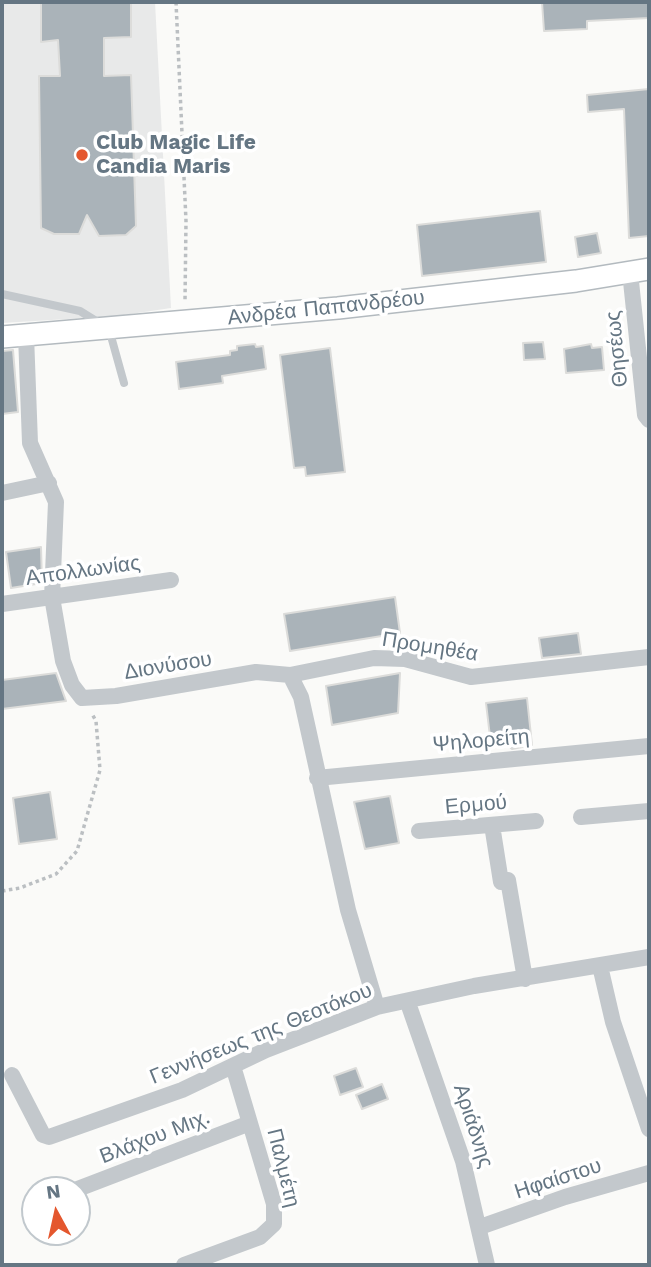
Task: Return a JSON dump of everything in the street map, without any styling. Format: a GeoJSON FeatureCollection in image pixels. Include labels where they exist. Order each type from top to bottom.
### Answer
{"type":"FeatureCollection","features":[{"type":"Feature","properties":{"kind":"main road","name":"Ανδρέα Παπανδρέου"},"geometry":{"type":"LineString","coordinates":[[2,337],[351,307],[640,271]]}},
{"type":"Feature","properties":{"kind":"street","name":"Θησέως"},"geometry":{"type":"LineString","coordinates":[[640,271],[645,415],[649,420]]}},
{"type":"Feature","properties":{"kind":"street"},"geometry":{"type":"LineString","coordinates":[[26,335],[30,443],[56,502],[52,597],[63,661],[72,685],[82,698]]}},
{"type":"Feature","properties":{"kind":"street"},"geometry":{"type":"LineString","coordinates":[[2,492],[49,483]]}},
{"type":"Feature","properties":{"kind":"street","name":"Απολλωνίας"},"geometry":{"type":"LineString","coordinates":[[2,604],[171,580]]}},
{"type":"Feature","properties":{"kind":"street","name":"Προμηθέα"},"geometry":{"type":"LineString","coordinates":[[290,675],[374,658],[405,659],[471,677],[649,657]]}},
{"type":"Feature","properties":{"kind":"street","name":"Διονύσου"},"geometry":{"type":"LineString","coordinates":[[82,698],[256,672],[290,675]]}},
{"type":"Feature","properties":{"kind":"street"},"geometry":{"type":"LineString","coordinates":[[290,675],[301,697],[348,910],[377,1007]]}},
{"type":"Feature","properties":{"kind":"street","name":"Ψηλορείτη"},"geometry":{"type":"LineString","coordinates":[[317,778],[649,746]]}},
{"type":"Feature","properties":{"kind":"street"},"geometry":{"type":"LineString","coordinates":[[581,817],[649,811]]}},
{"type":"Feature","properties":{"kind":"street","name":"Ερμού"},"geometry":{"type":"LineString","coordinates":[[419,831],[536,821]]}},
{"type":"Feature","properties":{"kind":"street"},"geometry":{"type":"LineString","coordinates":[[492,825],[501,882],[508,880],[525,979]]}},
{"type":"Feature","properties":{"kind":"street","name":"Γεννήσεως της Θεοτόκου"},"geometry":{"type":"LineString","coordinates":[[12,1075],[43,1135],[49,1137],[182,1090],[233,1066],[377,1007],[408,1003],[474,986],[649,957]]}},
{"type":"Feature","properties":{"kind":"street"},"geometry":{"type":"LineString","coordinates":[[600,966],[613,1022],[649,1129]]}},
{"type":"Feature","properties":{"kind":"street","name":"Αριάδνης"},"geometry":{"type":"LineString","coordinates":[[408,1003],[463,1161],[487,1265]]}},
{"type":"Feature","properties":{"kind":"street","name":"Παλμέτη"},"geometry":{"type":"LineString","coordinates":[[184,1265],[260,1237],[274,1224],[274,1204],[233,1066]]}},
{"type":"Feature","properties":{"kind":"street","name":"Βλάχου Μιχ."},"geometry":{"type":"LineString","coordinates":[[91,1184],[250,1122]]}},
{"type":"Feature","properties":{"kind":"street","name":"Ηφαίστου"},"geometry":{"type":"LineString","coordinates":[[480,1227],[565,1197],[649,1173]]}},
{"type":"Feature","properties":{"kind":"lane"},"geometry":{"type":"LineString","coordinates":[[2,294],[80,311],[109,329],[124,383]]}},
{"type":"Feature","properties":{"kind":"path"},"geometry":{"type":"LineString","coordinates":[[176,2],[188,313]]}},
{"type":"Feature","properties":{"kind":"path"},"geometry":{"type":"LineString","coordinates":[[2,891],[20,888],[55,874],[77,851],[100,770],[96,721],[82,698]]}},
{"type":"Feature","properties":{"kind":"shaded area","name":"Club Magic Life Candia Maris"},"geometry":{"type":"Polygon","coordinates":[[[2,2],[155,2],[171,308],[117,316],[2,323],[2,2]]]}},
{"type":"Feature","properties":{"kind":"building"},"geometry":{"type":"Polygon","coordinates":[[[41,2],[131,2],[131,37],[104,38],[104,76],[131,75],[136,226],[126,235],[99,236],[87,215],[79,234],[54,234],[41,228],[39,76],[60,76],[58,40],[41,42],[41,2]]]}},
{"type":"Feature","properties":{"kind":"building"},"geometry":{"type":"Polygon","coordinates":[[[542,2],[649,2],[649,18],[587,21],[587,29],[544,31],[542,2]]]}},
{"type":"Feature","properties":{"kind":"building"},"geometry":{"type":"Polygon","coordinates":[[[649,89],[649,236],[629,238],[624,109],[588,112],[587,95],[649,89]]]}},
{"type":"Feature","properties":{"kind":"building"},"geometry":{"type":"Polygon","coordinates":[[[540,211],[546,262],[422,276],[417,225],[540,211]]]}},
{"type":"Feature","properties":{"kind":"building"},"geometry":{"type":"Polygon","coordinates":[[[597,233],[601,253],[578,257],[575,237],[597,233]]]}},
{"type":"Feature","properties":{"kind":"building"},"geometry":{"type":"Polygon","coordinates":[[[543,342],[545,359],[524,360],[523,343],[543,342]]]}},
{"type":"Feature","properties":{"kind":"building"},"geometry":{"type":"Polygon","coordinates":[[[255,344],[256,347],[263,346],[266,369],[222,376],[223,383],[179,389],[176,362],[230,355],[230,351],[237,350],[237,346],[255,344]]]}},
{"type":"Feature","properties":{"kind":"building"},"geometry":{"type":"Polygon","coordinates":[[[591,344],[592,348],[602,347],[604,370],[566,373],[564,349],[591,344]]]}},
{"type":"Feature","properties":{"kind":"building"},"geometry":{"type":"Polygon","coordinates":[[[330,348],[345,472],[306,476],[305,467],[294,468],[280,355],[330,348]]]}},
{"type":"Feature","properties":{"kind":"building"},"geometry":{"type":"Polygon","coordinates":[[[13,350],[18,412],[2,414],[2,351],[13,350]]]}},
{"type":"Feature","properties":{"kind":"building"},"geometry":{"type":"Polygon","coordinates":[[[41,547],[42,583],[11,588],[6,552],[41,547]]]}},
{"type":"Feature","properties":{"kind":"building"},"geometry":{"type":"Polygon","coordinates":[[[395,597],[400,633],[290,651],[284,614],[395,597]]]}},
{"type":"Feature","properties":{"kind":"building"},"geometry":{"type":"Polygon","coordinates":[[[578,633],[581,654],[542,658],[539,638],[578,633]]]}},
{"type":"Feature","properties":{"kind":"building"},"geometry":{"type":"Polygon","coordinates":[[[56,673],[66,701],[2,709],[2,680],[56,673]]]}},
{"type":"Feature","properties":{"kind":"building"},"geometry":{"type":"Polygon","coordinates":[[[400,673],[398,713],[332,725],[326,686],[400,673]]]}},
{"type":"Feature","properties":{"kind":"building"},"geometry":{"type":"Polygon","coordinates":[[[527,698],[532,745],[512,749],[505,743],[491,745],[486,703],[527,698]]]}},
{"type":"Feature","properties":{"kind":"building"},"geometry":{"type":"Polygon","coordinates":[[[50,792],[57,839],[19,844],[13,798],[50,792]]]}},
{"type":"Feature","properties":{"kind":"building"},"geometry":{"type":"Polygon","coordinates":[[[390,796],[399,843],[365,849],[354,802],[390,796]]]}},
{"type":"Feature","properties":{"kind":"building"},"geometry":{"type":"Polygon","coordinates":[[[356,1068],[363,1087],[340,1095],[334,1076],[356,1068]]]}},
{"type":"Feature","properties":{"kind":"building"},"geometry":{"type":"Polygon","coordinates":[[[382,1084],[388,1099],[362,1109],[356,1095],[382,1084]]]}},
{"type":"Feature","properties":{"kind":"place","name":"Club Magic Life Candia Maris"},"geometry":{"type":"Point","coordinates":[82,155]}}]}
